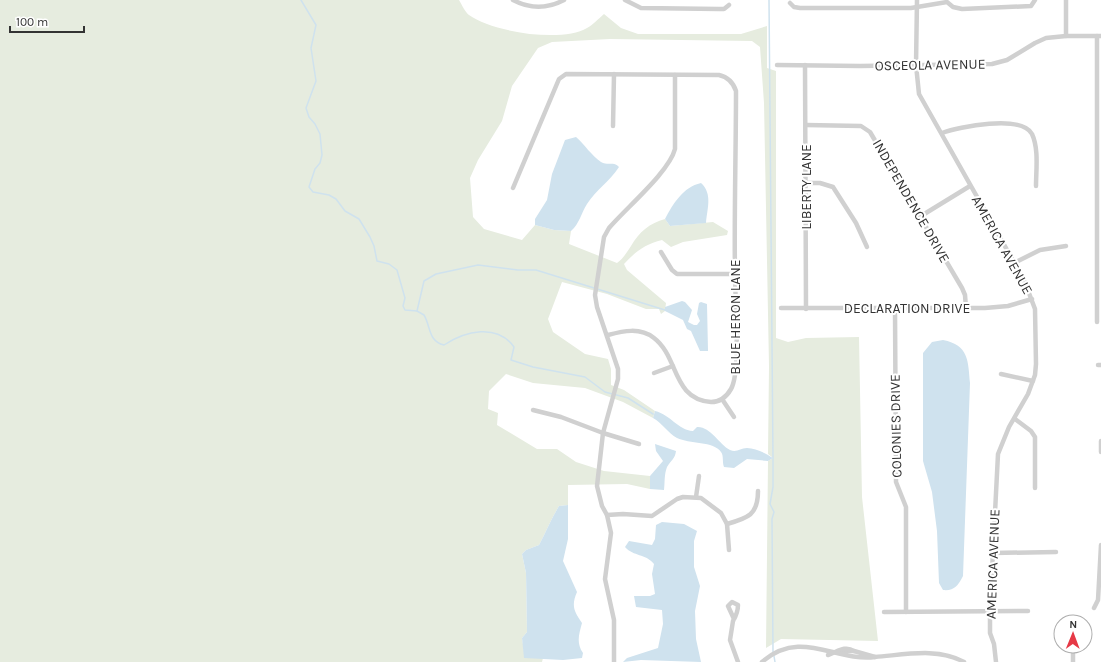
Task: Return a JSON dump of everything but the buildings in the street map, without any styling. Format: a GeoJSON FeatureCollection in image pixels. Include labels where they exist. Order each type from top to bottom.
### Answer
{"type":"FeatureCollection","features":[{"type":"Feature","properties":{"kind":"street"},"geometry":{"type":"LineString","coordinates":[[514,0],[528,6],[540,8],[550,6],[564,0]]}},
{"type":"Feature","properties":{"kind":"street"},"geometry":{"type":"LineString","coordinates":[[625,0],[641,8],[719,10],[724,9],[729,5]]}},
{"type":"Feature","properties":{"kind":"street","name":"AMERICA AVENUE"},"geometry":{"type":"LineString","coordinates":[[917,0],[916,65],[919,94],[1014,262],[1032,299],[1036,316],[1036,364],[1033,381],[998,454],[990,611],[990,633],[994,644],[996,662]]}},
{"type":"Feature","properties":{"kind":"street"},"geometry":{"type":"LineString","coordinates":[[790,3],[794,7],[800,8],[911,8],[947,1],[953,6],[962,9],[1020,8],[1030,6],[1035,0]]}},
{"type":"Feature","properties":{"kind":"street"},"geometry":{"type":"LineString","coordinates":[[1066,0],[1066,36]]}},
{"type":"Feature","properties":{"kind":"street","name":"OSCEOLA AVENUE"},"geometry":{"type":"LineString","coordinates":[[777,65],[992,64],[1007,60],[1034,43],[1046,38],[1066,36],[1099,36]]}},
{"type":"Feature","properties":{"kind":"street"},"geometry":{"type":"LineString","coordinates":[[1097,322],[1099,247],[1099,36]]}},
{"type":"Feature","properties":{"kind":"street","name":"LIBERTY LANE"},"geometry":{"type":"LineString","coordinates":[[805,65],[807,183],[806,309]]}},
{"type":"Feature","properties":{"kind":"street"},"geometry":{"type":"LineString","coordinates":[[513,188],[559,79],[566,74],[675,75],[675,149],[673,156],[662,171],[610,228],[604,238],[595,295],[597,306],[608,335],[618,369],[616,389],[603,433],[597,475],[597,486],[602,506],[608,516],[611,533],[605,579],[614,620],[614,662]]}},
{"type":"Feature","properties":{"kind":"street"},"geometry":{"type":"LineString","coordinates":[[614,74],[614,126]]}},
{"type":"Feature","properties":{"kind":"street","name":"BLUE HERON LANE"},"geometry":{"type":"LineString","coordinates":[[675,75],[724,76],[731,82],[736,91],[736,370],[731,389],[722,399]]}},
{"type":"Feature","properties":{"kind":"street","name":"INDEPENDENCE DRIVE"},"geometry":{"type":"LineString","coordinates":[[806,125],[861,126],[865,128],[879,145],[962,288],[965,295],[966,308]]}},
{"type":"Feature","properties":{"kind":"street"},"geometry":{"type":"LineString","coordinates":[[942,133],[970,125],[1021,125],[1031,132],[1036,152],[1036,186]]}},
{"type":"Feature","properties":{"kind":"street"},"geometry":{"type":"LineString","coordinates":[[807,183],[820,183],[833,187],[856,223],[867,247]]}},
{"type":"Feature","properties":{"kind":"street"},"geometry":{"type":"LineString","coordinates":[[920,216],[970,186]]}},
{"type":"Feature","properties":{"kind":"street"},"geometry":{"type":"LineString","coordinates":[[1014,262],[1040,250],[1066,246]]}},
{"type":"Feature","properties":{"kind":"street"},"geometry":{"type":"LineString","coordinates":[[661,252],[672,270],[677,274],[735,274]]}},
{"type":"Feature","properties":{"kind":"street","name":"DECLARATION DRIVE"},"geometry":{"type":"LineString","coordinates":[[781,308],[966,308],[1008,306],[1032,299]]}},
{"type":"Feature","properties":{"kind":"street","name":"COLONIES DRIVE"},"geometry":{"type":"LineString","coordinates":[[895,309],[896,482],[906,507],[906,612]]}},
{"type":"Feature","properties":{"kind":"street"},"geometry":{"type":"LineString","coordinates":[[608,335],[633,331],[642,332],[654,337],[662,346],[681,384],[694,397],[714,402],[722,399],[734,417]]}},
{"type":"Feature","properties":{"kind":"street"},"geometry":{"type":"LineString","coordinates":[[654,373],[673,366]]}},
{"type":"Feature","properties":{"kind":"street"},"geometry":{"type":"LineString","coordinates":[[1001,374],[1033,381]]}},
{"type":"Feature","properties":{"kind":"street"},"geometry":{"type":"LineString","coordinates":[[533,410],[561,417],[603,433],[639,444]]}},
{"type":"Feature","properties":{"kind":"street"},"geometry":{"type":"LineString","coordinates":[[1015,419],[1031,431],[1035,438],[1035,488]]}},
{"type":"Feature","properties":{"kind":"street"},"geometry":{"type":"LineString","coordinates":[[1101,441],[1101,452]]}},
{"type":"Feature","properties":{"kind":"street"},"geometry":{"type":"LineString","coordinates":[[696,497],[699,476]]}},
{"type":"Feature","properties":{"kind":"street"},"geometry":{"type":"LineString","coordinates":[[727,524],[745,519],[752,514],[758,499],[758,491]]}},
{"type":"Feature","properties":{"kind":"street"},"geometry":{"type":"LineString","coordinates":[[608,516],[623,514],[652,516],[677,499],[696,497],[707,501],[721,513],[727,524],[729,550]]}},
{"type":"Feature","properties":{"kind":"street"},"geometry":{"type":"LineString","coordinates":[[1094,608],[1098,600],[1101,545]]}},
{"type":"Feature","properties":{"kind":"street"},"geometry":{"type":"LineString","coordinates":[[993,553],[1056,552]]}},
{"type":"Feature","properties":{"kind":"street"},"geometry":{"type":"LineString","coordinates":[[884,612],[1028,611]]}},
{"type":"Feature","properties":{"kind":"street"},"geometry":{"type":"LineString","coordinates":[[734,620],[730,640],[738,662]]}},
{"type":"Feature","properties":{"kind":"street"},"geometry":{"type":"LineString","coordinates":[[762,662],[767,658],[787,649],[806,649],[847,660],[868,660],[875,657]]}},
{"type":"Feature","properties":{"kind":"street"},"geometry":{"type":"LineString","coordinates":[[828,655],[838,651],[854,652],[875,657],[942,654],[956,657],[964,662]]}},
{"type":"Feature","properties":{"kind":"shaded area"},"geometry":{"type":"Polygon","coordinates":[[[0,0],[459,0],[469,15],[480,21],[510,31],[545,35],[561,35],[576,32],[589,27],[604,14],[621,28],[638,34],[741,34],[767,26],[767,68],[776,71],[776,338],[788,342],[806,338],[859,337],[862,497],[878,641],[781,639],[766,648],[768,461],[773,458],[768,454],[769,366],[764,103],[760,47],[752,41],[610,39],[552,42],[538,48],[512,86],[502,121],[478,160],[470,178],[473,217],[484,229],[522,240],[535,225],[554,230],[571,231],[569,244],[617,263],[641,232],[654,223],[665,219],[670,226],[713,222],[728,231],[727,235],[683,242],[671,247],[662,240],[641,249],[624,264],[627,270],[666,303],[665,311],[661,314],[659,309],[646,309],[607,294],[562,282],[548,319],[553,332],[585,354],[608,359],[611,369],[611,385],[624,390],[655,411],[653,418],[623,402],[585,388],[533,383],[506,374],[489,391],[488,409],[498,413],[497,425],[537,449],[557,449],[576,462],[604,471],[650,476],[650,489],[627,484],[568,485],[568,505],[559,506],[539,545],[526,550],[522,554],[526,573],[527,632],[522,638],[525,657],[543,658],[542,662],[0,662],[0,0]]]}},
{"type":"Feature","properties":{"kind":"water"},"geometry":{"type":"Polygon","coordinates":[[[576,137],[601,162],[606,164],[615,164],[619,167],[585,207],[576,225],[571,231],[554,230],[535,225],[535,219],[547,200],[552,174],[565,140],[576,137]]]}},
{"type":"Feature","properties":{"kind":"water"},"geometry":{"type":"Polygon","coordinates":[[[701,183],[705,187],[708,197],[706,223],[670,226],[665,219],[675,202],[689,188],[701,183]]]}},
{"type":"Feature","properties":{"kind":"water"},"geometry":{"type":"Polygon","coordinates":[[[682,301],[685,302],[692,310],[688,322],[694,325],[697,325],[700,321],[697,314],[699,303],[701,302],[707,304],[708,351],[700,351],[691,331],[687,329],[683,320],[665,311],[665,307],[682,301]]]}},
{"type":"Feature","properties":{"kind":"water"},"geometry":{"type":"Polygon","coordinates":[[[943,340],[952,342],[966,355],[970,383],[963,576],[959,583],[950,590],[943,590],[939,583],[937,531],[932,492],[923,461],[923,353],[932,342],[943,340]]]}},
{"type":"Feature","properties":{"kind":"water"},"geometry":{"type":"Polygon","coordinates":[[[655,411],[661,413],[688,430],[693,431],[697,427],[706,429],[730,450],[735,451],[750,448],[773,458],[768,461],[747,459],[734,468],[724,467],[722,454],[718,448],[707,444],[677,438],[653,418],[655,411]]]}},
{"type":"Feature","properties":{"kind":"water"},"geometry":{"type":"Polygon","coordinates":[[[655,444],[676,451],[675,456],[666,470],[664,490],[650,489],[650,476],[663,461],[656,451],[655,444]]]}},
{"type":"Feature","properties":{"kind":"water"},"geometry":{"type":"Polygon","coordinates":[[[568,505],[568,539],[563,561],[577,592],[574,601],[574,608],[582,623],[579,646],[583,653],[582,658],[563,660],[524,658],[522,638],[527,632],[526,573],[522,554],[526,550],[539,545],[559,506],[568,505]]]}},
{"type":"Feature","properties":{"kind":"water"},"geometry":{"type":"Polygon","coordinates":[[[662,522],[684,524],[697,531],[694,541],[694,567],[700,586],[695,611],[696,639],[701,662],[641,660],[623,662],[627,658],[658,648],[663,624],[662,610],[636,607],[634,596],[650,596],[655,594],[652,574],[654,564],[647,558],[628,550],[625,547],[629,541],[652,545],[655,539],[656,525],[662,522]]]}},
{"type":"Feature","properties":{"kind":"waterway"},"geometry":{"type":"LineString","coordinates":[[301,0],[316,25],[311,48],[316,81],[306,108],[309,117],[315,124],[320,134],[322,155],[320,163],[315,169],[309,187],[313,192],[329,195],[336,199],[345,211],[359,219],[374,246],[377,261],[389,264],[397,270],[405,298],[403,306],[405,310],[417,311],[424,315],[432,337],[439,343],[444,345],[452,340],[471,333],[490,332],[507,339],[514,347],[511,360],[533,367],[585,377],[605,392],[628,398],[653,414]]}},
{"type":"Feature","properties":{"kind":"waterway"},"geometry":{"type":"LineString","coordinates":[[769,0],[773,458],[773,487],[770,504],[774,512],[772,519],[773,652]]}},
{"type":"Feature","properties":{"kind":"waterway"},"geometry":{"type":"LineString","coordinates":[[417,311],[424,281],[436,274],[478,265],[518,270],[536,270],[665,310]]}},
{"type":"Feature","properties":{"kind":"waterway"},"geometry":{"type":"LineString","coordinates":[[774,656],[775,662]]}}]}
